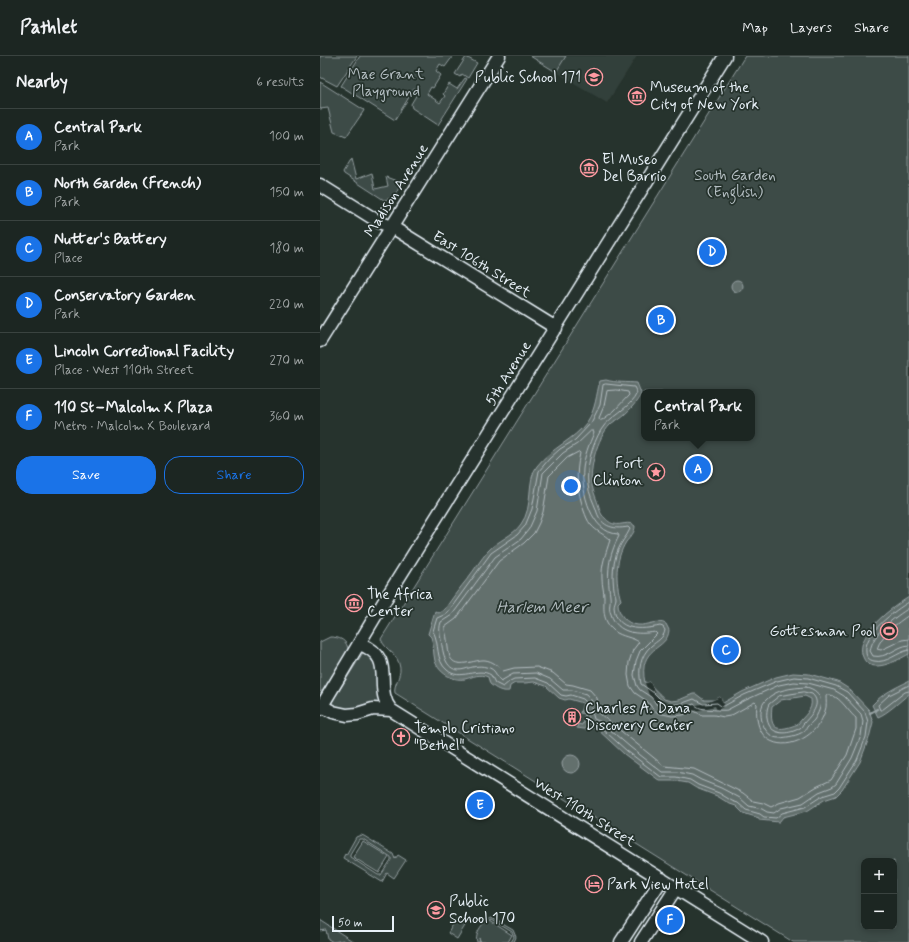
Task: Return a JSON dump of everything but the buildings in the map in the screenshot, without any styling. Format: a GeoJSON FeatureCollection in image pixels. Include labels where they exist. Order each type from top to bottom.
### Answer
{"type":"FeatureCollection","features":[{"type":"Feature","properties":{"kind":"main road","name":"Madison Avenue"},"geometry":{"type":"LineString","coordinates":[[320,341],[499,56]]}},
{"type":"Feature","properties":{"kind":"main road","name":"5th Avenue"},"geometry":{"type":"LineString","coordinates":[[321,708],[388,595],[725,56]]}},
{"type":"Feature","properties":{"kind":"main road","name":"East 106th Street"},"geometry":{"type":"LineString","coordinates":[[320,176],[383,215],[392,227]]}},
{"type":"Feature","properties":{"kind":"main road","name":"East 106th Street"},"geometry":{"type":"LineString","coordinates":[[320,185],[379,222],[392,227],[556,328]]}},
{"type":"Feature","properties":{"kind":"main road"},"geometry":{"type":"LineString","coordinates":[[360,644],[370,648],[381,661],[384,672],[383,693],[387,705],[391,710]]}},
{"type":"Feature","properties":{"kind":"main road"},"geometry":{"type":"LineString","coordinates":[[321,708],[347,715],[357,714],[373,709],[391,710]]}},
{"type":"Feature","properties":{"kind":"main road","name":"West 110th Street"},"geometry":{"type":"LineString","coordinates":[[391,710],[762,942]]}},
{"type":"Feature","properties":{"kind":"main road"},"geometry":{"type":"LineString","coordinates":[[621,942],[662,879]]}},
{"type":"Feature","properties":{"kind":"main road"},"geometry":{"type":"LineString","coordinates":[[641,942],[676,888]]}},
{"type":"Feature","properties":{"kind":"shaded area","name":"Public School 171"},"geometry":{"type":"Polygon","coordinates":[[[530,56],[637,56],[607,103],[530,56]]]}},
{"type":"Feature","properties":{"kind":"green space"},"geometry":{"type":"Polygon","coordinates":[[[320,56],[357,56],[337,86],[320,77],[320,56]]]}},
{"type":"Feature","properties":{"kind":"green space","name":"Mae Grant Playground"},"geometry":{"type":"Polygon","coordinates":[[[360,56],[453,56],[445,67],[440,64],[436,71],[441,75],[433,88],[431,87],[427,94],[440,103],[445,96],[443,94],[449,84],[457,89],[465,78],[467,79],[438,125],[412,108],[411,104],[417,94],[417,90],[414,89],[395,120],[341,86],[360,56]]]}},
{"type":"Feature","properties":{"kind":"green space"},"geometry":{"type":"Polygon","coordinates":[[[530,56],[566,56],[556,72],[530,56]]]}},
{"type":"Feature","properties":{"kind":"green space","name":"South Garden (English)"},"geometry":{"type":"Polygon","coordinates":[[[745,56],[909,56],[909,942],[793,942],[395,693],[395,687],[400,671],[399,663],[397,658],[385,646],[381,639],[745,56]]]}},
{"type":"Feature","properties":{"kind":"green space"},"geometry":{"type":"Polygon","coordinates":[[[466,57],[477,63],[468,78],[462,74],[460,77],[455,74],[466,57]]]}},
{"type":"Feature","properties":{"kind":"green space"},"geometry":{"type":"Polygon","coordinates":[[[320,82],[364,110],[346,137],[334,132],[328,108],[320,109],[320,82]]]}},
{"type":"Feature","properties":{"kind":"green space"},"geometry":{"type":"Polygon","coordinates":[[[351,159],[356,179],[372,173],[375,189],[388,186],[386,177],[402,183],[393,198],[384,200],[344,174],[343,172],[351,159]]]}},
{"type":"Feature","properties":{"kind":"green space"},"geometry":{"type":"Polygon","coordinates":[[[330,637],[337,638],[345,642],[348,647],[348,651],[323,690],[320,692],[320,642],[330,637]]]}},
{"type":"Feature","properties":{"kind":"green space"},"geometry":{"type":"Polygon","coordinates":[[[364,651],[376,661],[380,680],[377,690],[380,704],[350,709],[338,707],[332,704],[332,702],[364,651]]]}},
{"type":"Feature","properties":{"kind":"green space"},"geometry":{"type":"Polygon","coordinates":[[[361,835],[364,836],[393,854],[395,859],[398,855],[406,860],[394,878],[387,873],[382,882],[343,858],[356,837],[361,835]],[[359,839],[350,854],[350,857],[378,875],[381,875],[391,860],[391,857],[363,839],[359,839]]]}},
{"type":"Feature","properties":{"kind":"green space"},"geometry":{"type":"Polygon","coordinates":[[[363,841],[389,857],[379,873],[353,857],[363,841]]]}},
{"type":"Feature","properties":{"kind":"green space"},"geometry":{"type":"Polygon","coordinates":[[[457,918],[466,924],[457,939],[448,933],[457,918]]]}},
{"type":"Feature","properties":{"kind":"green space"},"geometry":{"type":"Polygon","coordinates":[[[492,918],[513,930],[516,937],[514,942],[511,942],[514,937],[512,932],[492,920],[490,921],[512,935],[508,942],[481,942],[479,938],[480,942],[477,942],[476,938],[480,927],[492,918]]]}},
{"type":"Feature","properties":{"kind":"green space"},"geometry":{"type":"Polygon","coordinates":[[[320,920],[354,942],[344,942],[343,940],[333,942],[328,939],[326,930],[320,931],[320,920]]]}},
{"type":"Feature","properties":{"kind":"water"},"geometry":{"type":"Polygon","coordinates":[[[737,280],[741,282],[743,286],[741,290],[737,292],[733,290],[731,286],[733,282],[737,280]]]}},
{"type":"Feature","properties":{"kind":"water","name":"Harlem Meer"},"geometry":{"type":"Polygon","coordinates":[[[606,380],[637,383],[641,393],[632,407],[623,416],[611,424],[605,431],[595,454],[591,479],[602,515],[612,523],[630,523],[635,526],[633,533],[622,549],[618,563],[617,578],[621,600],[618,603],[618,607],[621,615],[630,623],[642,625],[659,622],[666,624],[669,630],[664,642],[649,655],[645,662],[645,683],[650,682],[652,687],[664,699],[671,701],[696,694],[704,700],[714,700],[720,697],[723,703],[742,692],[776,677],[793,673],[809,674],[838,682],[849,689],[869,710],[873,722],[860,762],[842,790],[836,796],[824,800],[807,811],[783,817],[779,822],[759,820],[759,818],[743,813],[736,806],[717,796],[696,788],[688,783],[660,781],[624,754],[596,728],[577,728],[578,724],[582,725],[585,714],[580,713],[583,703],[559,698],[546,686],[534,682],[515,683],[510,686],[509,691],[501,691],[490,684],[488,677],[479,675],[465,679],[455,679],[443,672],[437,665],[434,658],[432,640],[428,634],[435,611],[439,613],[445,609],[488,551],[514,532],[521,524],[527,510],[532,479],[537,466],[549,454],[576,434],[587,422],[594,407],[600,381],[606,380]],[[805,696],[781,700],[772,707],[772,721],[776,728],[791,727],[798,724],[808,713],[811,707],[811,699],[805,696]]]}},
{"type":"Feature","properties":{"kind":"water","name":"Gottesman Pool"},"geometry":{"type":"Polygon","coordinates":[[[909,597],[909,654],[884,665],[878,666],[867,663],[862,654],[862,646],[863,641],[870,630],[885,614],[909,597]]]}},
{"type":"Feature","properties":{"kind":"water"},"geometry":{"type":"Polygon","coordinates":[[[909,681],[909,694],[890,710],[878,717],[872,705],[885,694],[909,681]]]}},
{"type":"Feature","properties":{"kind":"water"},"geometry":{"type":"Polygon","coordinates":[[[571,755],[577,758],[580,764],[577,770],[571,773],[565,770],[562,764],[565,758],[571,755]]]}},
{"type":"Feature","properties":{"kind":"pier"},"geometry":{"type":"Polygon","coordinates":[[[650,682],[656,695],[660,699],[670,704],[681,706],[697,705],[720,697],[725,706],[717,710],[715,706],[692,711],[669,709],[654,701],[649,695],[645,683],[650,682]]]}},
{"type":"Feature","properties":{"kind":"waterway"},"geometry":{"type":"LineString","coordinates":[[870,713],[877,709]]}},
{"type":"Feature","properties":{"kind":"place","name":"Public School 171"},"geometry":{"type":"Point","coordinates":[594,77]}},
{"type":"Feature","properties":{"kind":"place","name":"Museum of the City of New York"},"geometry":{"type":"Point","coordinates":[637,96]}},
{"type":"Feature","properties":{"kind":"place","name":"El Museo Del Barrio"},"geometry":{"type":"Point","coordinates":[589,168]}},
{"type":"Feature","properties":{"kind":"place","name":"Conservatory Garden"},"geometry":{"type":"Point","coordinates":[712,252]}},
{"type":"Feature","properties":{"kind":"place","name":"North Garden (French)"},"geometry":{"type":"Point","coordinates":[661,320]}},
{"type":"Feature","properties":{"kind":"place","name":"Central Park"},"geometry":{"type":"Point","coordinates":[698,469]}},
{"type":"Feature","properties":{"kind":"place","name":"Fort Clinton"},"geometry":{"type":"Point","coordinates":[656,472]}},
{"type":"Feature","properties":{"kind":"place","name":"The Africa Center"},"geometry":{"type":"Point","coordinates":[354,603]}},
{"type":"Feature","properties":{"kind":"place","name":"Gottesman Pool"},"geometry":{"type":"Point","coordinates":[889,631]}},
{"type":"Feature","properties":{"kind":"place","name":"Nutter's Battery"},"geometry":{"type":"Point","coordinates":[726,650]}},
{"type":"Feature","properties":{"kind":"place","name":"Charles A. Dana Discovery Center"},"geometry":{"type":"Point","coordinates":[572,717]}},
{"type":"Feature","properties":{"kind":"place","name":"Templo Cristiano \"Bethel\""},"geometry":{"type":"Point","coordinates":[401,737]}},
{"type":"Feature","properties":{"kind":"place","name":"Lincoln Correctional Facility"},"geometry":{"type":"Point","coordinates":[480,805]}},
{"type":"Feature","properties":{"kind":"place","name":"Park View Hotel"},"geometry":{"type":"Point","coordinates":[594,884]}},
{"type":"Feature","properties":{"kind":"place","name":"Public School 170"},"geometry":{"type":"Point","coordinates":[436,910]}},
{"type":"Feature","properties":{"kind":"place","name":"110 St–Malcolm X Plaza"},"geometry":{"type":"Point","coordinates":[670,920]}}]}
